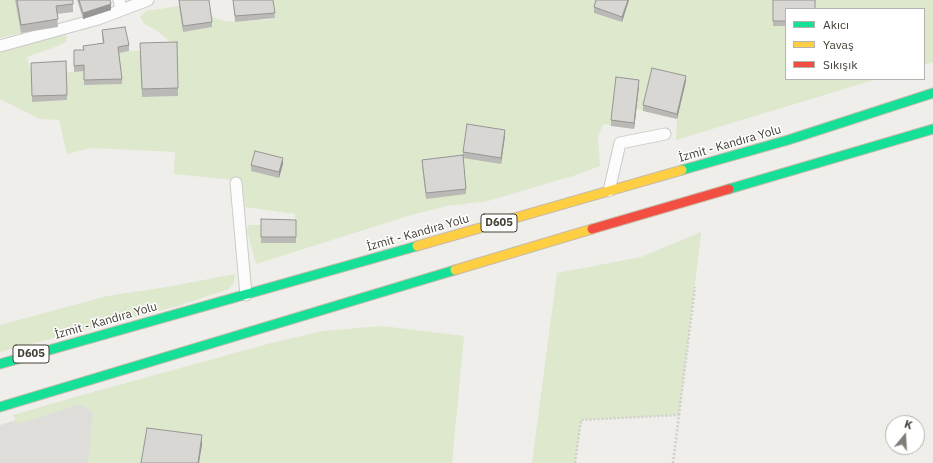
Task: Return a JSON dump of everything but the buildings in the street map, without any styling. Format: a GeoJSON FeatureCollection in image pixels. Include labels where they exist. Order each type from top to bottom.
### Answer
{"type":"FeatureCollection","features":[{"type":"Feature","properties":{"kind":"highway","name":"İzmit - Kandıra Yolu"},"geometry":{"type":"LineString","coordinates":[[0,364],[788,140],[933,93]]}},
{"type":"Feature","properties":{"kind":"highway"},"geometry":{"type":"LineString","coordinates":[[0,407],[487,260],[933,129]]}},
{"type":"Feature","properties":{"kind":"lane"},"geometry":{"type":"LineString","coordinates":[[0,46],[98,19],[120,5],[148,0]]}},
{"type":"Feature","properties":{"kind":"lane"},"geometry":{"type":"LineString","coordinates":[[609,191],[620,143],[665,134]]}},
{"type":"Feature","properties":{"kind":"lane"},"geometry":{"type":"LineString","coordinates":[[236,183],[246,295]]}},
{"type":"Feature","properties":{"kind":"path"},"geometry":{"type":"LineString","coordinates":[[673,463],[695,288]]}},
{"type":"Feature","properties":{"kind":"path"},"geometry":{"type":"LineString","coordinates":[[574,463],[581,420],[679,415]]}},
{"type":"Feature","properties":{"kind":"green space"},"geometry":{"type":"Polygon","coordinates":[[[0,0],[15,0],[21,33],[0,38],[0,0]]]}},
{"type":"Feature","properties":{"kind":"green space"},"geometry":{"type":"Polygon","coordinates":[[[273,0],[933,0],[933,62],[925,65],[925,8],[785,8],[785,80],[874,80],[676,140],[677,119],[643,111],[637,108],[634,129],[604,124],[598,136],[600,166],[576,175],[488,201],[447,206],[408,216],[256,264],[247,231],[249,225],[261,225],[295,243],[295,214],[245,207],[242,181],[174,174],[175,152],[91,148],[67,154],[59,120],[40,119],[0,99],[0,51],[64,32],[67,38],[66,42],[27,57],[31,71],[32,101],[66,72],[74,72],[118,53],[129,51],[140,51],[142,97],[178,96],[177,50],[156,30],[144,24],[140,17],[146,11],[179,6],[210,15],[220,20],[235,22],[274,19],[273,0]]]}},
{"type":"Feature","properties":{"kind":"green space"},"geometry":{"type":"Polygon","coordinates":[[[701,232],[679,415],[581,420],[575,463],[532,463],[557,273],[641,257],[701,232]]]}},
{"type":"Feature","properties":{"kind":"green space"},"geometry":{"type":"Polygon","coordinates":[[[235,274],[234,283],[229,289],[178,306],[0,352],[0,325],[107,296],[167,287],[235,274]]]}},
{"type":"Feature","properties":{"kind":"green space"},"geometry":{"type":"Polygon","coordinates":[[[382,326],[464,336],[452,463],[88,463],[92,412],[80,404],[18,425],[13,415],[275,342],[323,331],[382,326]]]}},
{"type":"Feature","properties":{"kind":"shaded area"},"geometry":{"type":"Polygon","coordinates":[[[80,404],[93,412],[88,463],[0,463],[0,425],[16,420],[18,424],[80,404]]]}},
{"type":"Feature","properties":{"kind":"traffic: fast"},"geometry":{"type":"LineString","coordinates":[[682,170],[788,140],[933,93]]}},
{"type":"Feature","properties":{"kind":"traffic: fast"},"geometry":{"type":"LineString","coordinates":[[729,189],[933,129]]}},
{"type":"Feature","properties":{"kind":"traffic: fast"},"geometry":{"type":"LineString","coordinates":[[0,364],[417,246]]}},
{"type":"Feature","properties":{"kind":"traffic: fast"},"geometry":{"type":"LineString","coordinates":[[0,407],[455,270]]}},
{"type":"Feature","properties":{"kind":"traffic: slow"},"geometry":{"type":"LineString","coordinates":[[417,246],[682,170]]}},
{"type":"Feature","properties":{"kind":"traffic: slow"},"geometry":{"type":"LineString","coordinates":[[455,270],[592,229]]}},
{"type":"Feature","properties":{"kind":"traffic: jam"},"geometry":{"type":"LineString","coordinates":[[592,229],[729,189]]}}]}
